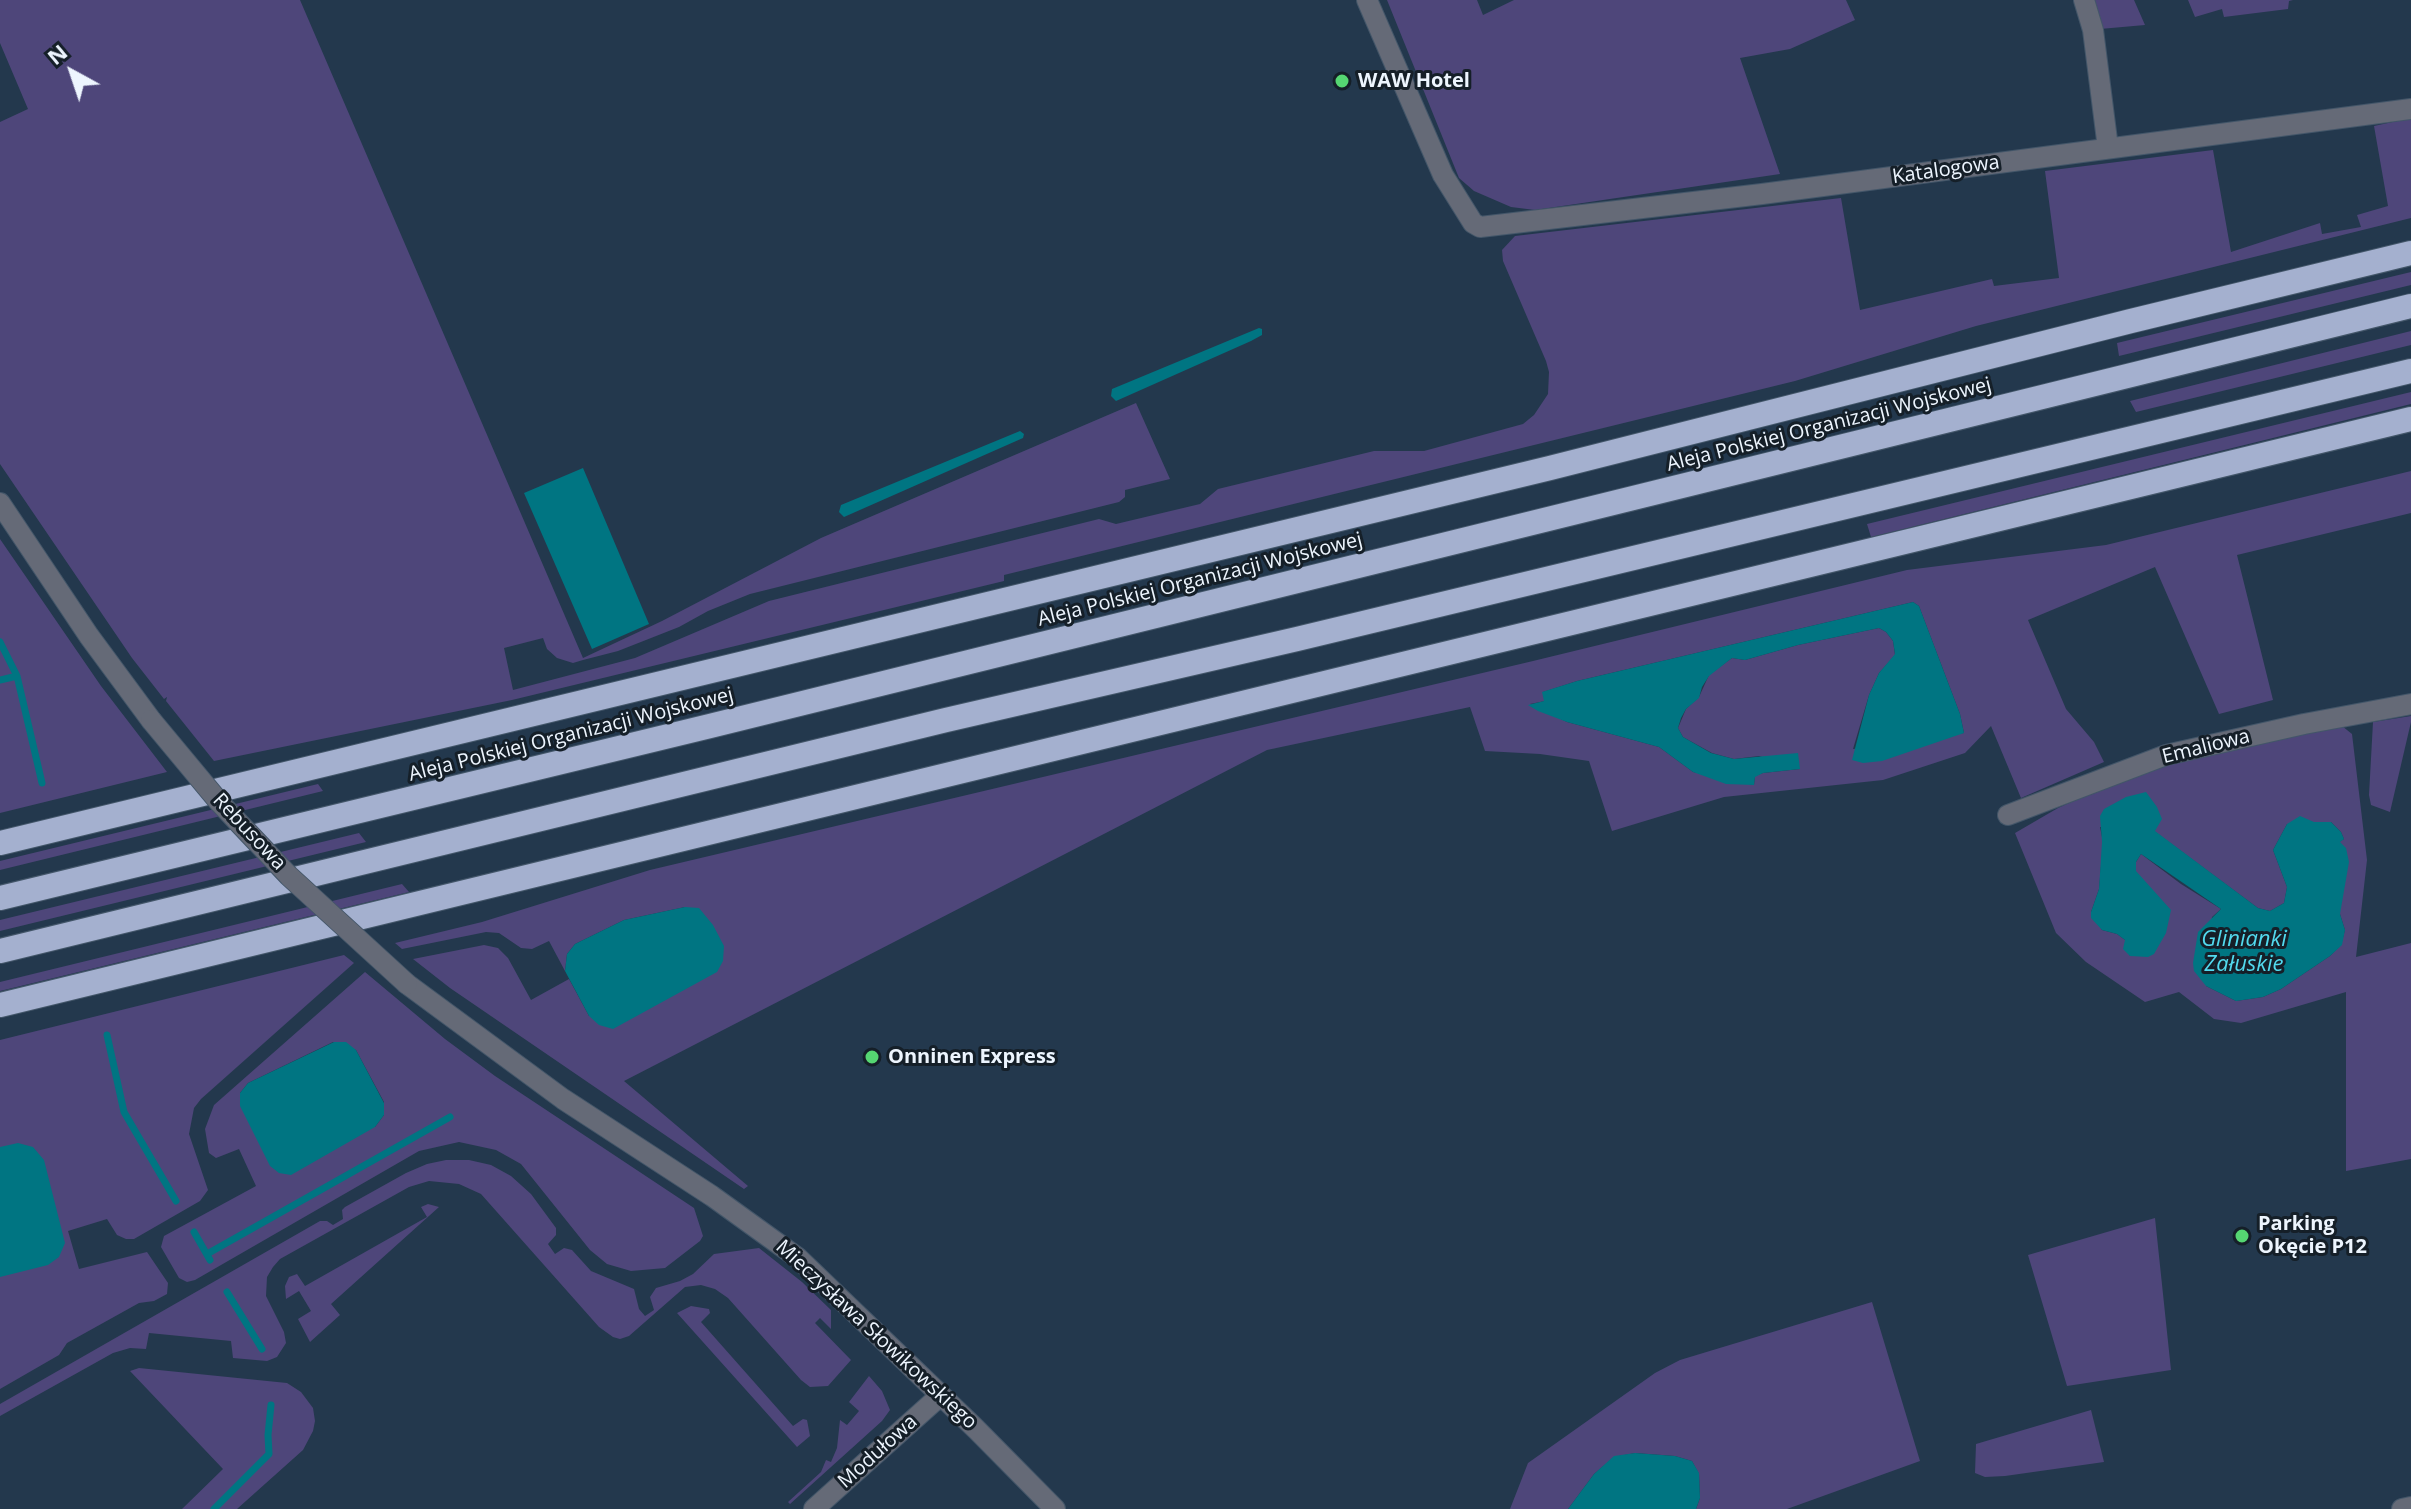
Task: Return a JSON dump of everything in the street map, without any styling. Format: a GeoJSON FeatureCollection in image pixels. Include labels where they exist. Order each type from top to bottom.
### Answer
{"type":"FeatureCollection","features":[{"type":"Feature","properties":{"kind":"highway"},"geometry":{"type":"LineString","coordinates":[[0,843],[1520,476],[2116,324],[2411,253]]}},
{"type":"Feature","properties":{"kind":"highway","name":"Aleja Polskiej Organizacji Wojskowej"},"geometry":{"type":"LineString","coordinates":[[0,898],[2411,306]]}},
{"type":"Feature","properties":{"kind":"highway"},"geometry":{"type":"LineString","coordinates":[[0,951],[946,720],[1297,639],[2411,371]]}},
{"type":"Feature","properties":{"kind":"highway"},"geometry":{"type":"LineString","coordinates":[[0,1005],[2370,429],[2411,422]]}},
{"type":"Feature","properties":{"kind":"highway"},"geometry":{"type":"LineString","coordinates":[[0,1015],[53,992]]}},
{"type":"Feature","properties":{"kind":"street","name":"Katalogowa"},"geometry":{"type":"LineString","coordinates":[[1367,0],[1443,175],[1473,223],[1480,227],[1762,194],[2411,109]]}},
{"type":"Feature","properties":{"kind":"street"},"geometry":{"type":"LineString","coordinates":[[2084,0],[2093,30],[2108,148]]}},
{"type":"Feature","properties":{"kind":"street","name":"Rebusowa"},"geometry":{"type":"LineString","coordinates":[[0,503],[89,636],[151,720],[220,803],[289,876],[407,984],[563,1099]]}},
{"type":"Feature","properties":{"kind":"street","name":"Emaliowa"},"geometry":{"type":"LineString","coordinates":[[2008,815],[2166,755],[2411,704]]}},
{"type":"Feature","properties":{"kind":"street","name":"Mieczysława Słowikowskiego"},"geometry":{"type":"LineString","coordinates":[[563,1099],[780,1243],[811,1269],[1055,1509]]}},
{"type":"Feature","properties":{"kind":"street","name":"Modułowa"},"geometry":{"type":"LineString","coordinates":[[814,1509],[941,1395]]}},
{"type":"Feature","properties":{"kind":"street"},"geometry":{"type":"LineString","coordinates":[[2402,1509],[2411,1507]]}},
{"type":"Feature","properties":{"kind":"shaded area"},"geometry":{"type":"Polygon","coordinates":[[[0,0],[300,0],[583,658],[662,621],[821,538],[1136,403],[1170,479],[1125,490],[1125,497],[1119,502],[750,594],[618,651],[573,663],[557,658],[547,649],[543,638],[504,648],[513,690],[635,658],[769,601],[1099,519],[1116,524],[1200,504],[1218,489],[1374,451],[1424,451],[1523,424],[1534,415],[1548,394],[1549,372],[1503,261],[1502,250],[1515,236],[1841,198],[1860,310],[1992,279],[1994,286],[2059,278],[2045,171],[2213,150],[2231,252],[2320,223],[2322,234],[2361,227],[2357,215],[2388,206],[2374,126],[2411,118],[2411,218],[1976,326],[1795,381],[1004,575],[1004,581],[512,700],[214,761],[166,701],[167,697],[164,699],[132,658],[0,464],[0,122],[28,109],[0,43],[0,0]]]}},
{"type":"Feature","properties":{"kind":"shaded area"},"geometry":{"type":"Polygon","coordinates":[[[1387,0],[1477,0],[1483,15],[1514,0],[1846,0],[1855,20],[1790,49],[1740,58],[1780,174],[1535,210],[1511,207],[1474,191],[1459,178],[1387,0]]]}},
{"type":"Feature","properties":{"kind":"shaded area"},"geometry":{"type":"Polygon","coordinates":[[[2089,0],[2134,0],[2145,25],[2100,29],[2089,0]]]}},
{"type":"Feature","properties":{"kind":"shaded area"},"geometry":{"type":"Polygon","coordinates":[[[2188,0],[2293,0],[2289,1],[2288,9],[2224,17],[2222,9],[2195,17],[2188,0]]]}},
{"type":"Feature","properties":{"kind":"shaded area"},"geometry":{"type":"Polygon","coordinates":[[[2411,272],[2411,285],[2119,356],[2117,343],[2411,272]]]}},
{"type":"Feature","properties":{"kind":"shaded area"},"geometry":{"type":"Polygon","coordinates":[[[2411,331],[2411,345],[2136,412],[2130,401],[2411,331]]]}},
{"type":"Feature","properties":{"kind":"shaded area"},"geometry":{"type":"Polygon","coordinates":[[[2411,392],[2411,404],[1871,537],[1867,524],[2411,392]]]}},
{"type":"Feature","properties":{"kind":"shaded area"},"geometry":{"type":"Polygon","coordinates":[[[2411,471],[2411,513],[2237,555],[2273,700],[2219,714],[2155,567],[2028,620],[2066,709],[2094,742],[2104,762],[2021,798],[1991,726],[1965,753],[1883,780],[1724,797],[1612,831],[1589,761],[1485,751],[1470,707],[1267,750],[624,1081],[748,1186],[744,1189],[450,988],[413,959],[484,945],[498,948],[508,958],[531,1000],[569,979],[589,1016],[685,907],[624,920],[575,944],[567,954],[565,971],[549,941],[532,949],[521,948],[499,933],[486,932],[402,949],[395,943],[482,922],[650,870],[1907,570],[2106,545],[2411,471]],[[1913,602],[1577,681],[1543,692],[1545,701],[1530,704],[1567,722],[1659,747],[1693,772],[1754,785],[1755,776],[1763,773],[1800,769],[1759,756],[1734,759],[1712,753],[1683,737],[1678,728],[1686,709],[1699,697],[1709,675],[1732,658],[1745,660],[1879,628],[1893,641],[1895,655],[1879,673],[1869,695],[1853,749],[1964,733],[1960,714],[1919,606],[1913,602]]]}},
{"type":"Feature","properties":{"kind":"shaded area"},"geometry":{"type":"Polygon","coordinates":[[[0,539],[101,686],[167,772],[0,813],[0,539]]]}},
{"type":"Feature","properties":{"kind":"shaded area"},"geometry":{"type":"Polygon","coordinates":[[[2411,716],[2390,812],[2371,805],[2369,795],[2373,722],[2411,716]]]}},
{"type":"Feature","properties":{"kind":"shaded area"},"geometry":{"type":"Polygon","coordinates":[[[2342,726],[2352,734],[2367,860],[2356,957],[2411,943],[2411,1159],[2346,1171],[2346,992],[2241,1023],[2214,1019],[2179,992],[2145,1002],[2086,962],[2056,933],[2015,833],[2058,808],[2169,762],[2342,726]],[[2331,822],[2287,824],[2273,850],[2287,887],[2284,903],[2270,911],[2258,908],[2154,831],[2100,827],[2103,842],[2099,889],[2091,912],[2102,930],[2125,940],[2130,956],[2136,862],[2141,854],[2221,909],[2212,917],[2206,986],[2236,1001],[2263,997],[2281,989],[2341,945],[2345,930],[2340,914],[2339,842],[2344,839],[2331,822]]]}},
{"type":"Feature","properties":{"kind":"shaded area"},"geometry":{"type":"Polygon","coordinates":[[[318,784],[323,791],[0,870],[0,861],[318,784]]]}},
{"type":"Feature","properties":{"kind":"shaded area"},"geometry":{"type":"Polygon","coordinates":[[[359,833],[366,842],[0,931],[0,920],[359,833]]]}},
{"type":"Feature","properties":{"kind":"shaded area"},"geometry":{"type":"Polygon","coordinates":[[[402,884],[409,892],[0,991],[0,982],[402,884]]]}},
{"type":"Feature","properties":{"kind":"shaded area"},"geometry":{"type":"Polygon","coordinates":[[[344,955],[354,963],[194,1108],[189,1134],[208,1190],[200,1201],[134,1239],[117,1235],[107,1219],[68,1231],[79,1269],[147,1252],[168,1283],[167,1294],[154,1301],[139,1303],[67,1343],[59,1355],[0,1389],[0,1040],[344,955]]]}},
{"type":"Feature","properties":{"kind":"shaded area"},"geometry":{"type":"Polygon","coordinates":[[[365,972],[495,1076],[694,1208],[703,1236],[665,1268],[631,1271],[607,1264],[590,1250],[521,1164],[496,1150],[459,1142],[419,1151],[187,1282],[179,1278],[161,1247],[164,1236],[256,1186],[239,1149],[216,1158],[209,1153],[205,1129],[214,1105],[365,972]],[[333,1042],[248,1083],[240,1093],[375,1127],[384,1115],[384,1102],[356,1050],[333,1042]]]}},
{"type":"Feature","properties":{"kind":"shaded area"},"geometry":{"type":"Polygon","coordinates":[[[446,1160],[469,1160],[491,1165],[511,1176],[531,1194],[556,1228],[556,1235],[548,1244],[555,1254],[564,1248],[572,1250],[591,1271],[634,1289],[639,1309],[645,1316],[654,1310],[650,1297],[656,1288],[693,1274],[714,1254],[759,1248],[831,1310],[831,1329],[820,1318],[815,1323],[851,1360],[828,1386],[810,1387],[728,1298],[715,1289],[701,1285],[685,1287],[629,1336],[620,1339],[613,1337],[599,1327],[481,1194],[459,1184],[429,1181],[409,1187],[280,1259],[273,1267],[267,1277],[266,1296],[284,1332],[286,1343],[277,1357],[267,1361],[233,1358],[231,1341],[149,1333],[146,1349],[130,1348],[113,1353],[0,1416],[0,1404],[320,1221],[333,1225],[343,1219],[342,1210],[345,1207],[406,1173],[446,1160]]]}},
{"type":"Feature","properties":{"kind":"shaded area"},"geometry":{"type":"Polygon","coordinates":[[[428,1204],[439,1207],[331,1304],[340,1315],[310,1342],[298,1319],[311,1311],[299,1291],[286,1299],[285,1286],[289,1277],[297,1274],[305,1286],[427,1217],[421,1207],[428,1204]]]}},
{"type":"Feature","properties":{"kind":"shaded area"},"geometry":{"type":"Polygon","coordinates":[[[2155,1218],[2171,1370],[2067,1386],[2028,1255],[2155,1218]]]}},
{"type":"Feature","properties":{"kind":"shaded area"},"geometry":{"type":"Polygon","coordinates":[[[1872,1302],[1920,1461],[1787,1509],[1696,1509],[1700,1498],[1699,1474],[1692,1461],[1675,1456],[1635,1453],[1614,1457],[1594,1474],[1568,1509],[1510,1509],[1528,1463],[1655,1373],[1680,1360],[1872,1302]]]}},
{"type":"Feature","properties":{"kind":"shaded area"},"geometry":{"type":"Polygon","coordinates":[[[691,1306],[709,1309],[710,1313],[701,1322],[793,1426],[803,1419],[807,1420],[810,1436],[797,1447],[677,1313],[691,1306]]]}},
{"type":"Feature","properties":{"kind":"shaded area"},"geometry":{"type":"Polygon","coordinates":[[[139,1368],[287,1383],[301,1392],[313,1408],[313,1431],[303,1450],[237,1509],[182,1509],[223,1469],[130,1371],[139,1368]]]}},
{"type":"Feature","properties":{"kind":"shaded area"},"geometry":{"type":"Polygon","coordinates":[[[869,1376],[882,1391],[890,1410],[882,1421],[790,1504],[788,1502],[821,1472],[826,1460],[831,1462],[837,1448],[840,1420],[847,1425],[859,1411],[849,1402],[869,1376]]]}},
{"type":"Feature","properties":{"kind":"shaded area"},"geometry":{"type":"Polygon","coordinates":[[[2091,1410],[2104,1462],[2005,1476],[1985,1477],[1975,1473],[1976,1444],[2091,1410]]]}},
{"type":"Feature","properties":{"kind":"water"},"geometry":{"type":"Polygon","coordinates":[[[1259,328],[1262,335],[1251,341],[1116,401],[1111,396],[1112,389],[1259,328]]]}},
{"type":"Feature","properties":{"kind":"water"},"geometry":{"type":"Polygon","coordinates":[[[1020,431],[1024,434],[1023,438],[844,517],[839,512],[841,505],[1020,431]]]}},
{"type":"Feature","properties":{"kind":"water"},"geometry":{"type":"Polygon","coordinates":[[[583,468],[649,624],[592,649],[524,493],[583,468]]]}},
{"type":"Feature","properties":{"kind":"water"},"geometry":{"type":"Polygon","coordinates":[[[1913,602],[1919,606],[1960,714],[1964,733],[1882,761],[1863,763],[1852,760],[1869,695],[1879,673],[1895,654],[1893,641],[1879,628],[1745,660],[1732,658],[1709,676],[1699,698],[1681,718],[1678,728],[1683,737],[1711,753],[1734,759],[1798,753],[1800,769],[1763,773],[1755,777],[1754,785],[1726,784],[1693,772],[1659,747],[1567,722],[1528,705],[1544,701],[1542,692],[1577,681],[1913,602]]]}},
{"type":"Feature","properties":{"kind":"water","name":"Glinianki Załuskie"},"geometry":{"type":"Polygon","coordinates":[[[2146,792],[2162,819],[2155,831],[2258,908],[2270,911],[2284,903],[2287,887],[2273,850],[2287,824],[2300,816],[2314,822],[2331,822],[2341,832],[2344,839],[2340,842],[2346,848],[2349,862],[2340,914],[2345,930],[2342,945],[2281,989],[2263,997],[2236,1001],[2206,986],[2194,971],[2198,932],[2221,909],[2141,854],[2136,862],[2136,871],[2171,910],[2166,933],[2154,954],[2148,957],[2130,956],[2123,949],[2125,940],[2102,930],[2091,918],[2099,889],[2100,816],[2104,809],[2126,797],[2146,792]]]}},
{"type":"Feature","properties":{"kind":"water"},"geometry":{"type":"Polygon","coordinates":[[[685,907],[699,908],[724,946],[723,961],[717,972],[613,1029],[599,1025],[589,1016],[565,971],[567,954],[575,944],[624,920],[685,907]]]}},
{"type":"Feature","properties":{"kind":"water"},"geometry":{"type":"Polygon","coordinates":[[[334,1042],[346,1042],[356,1050],[384,1103],[384,1115],[375,1127],[291,1175],[279,1173],[270,1166],[240,1106],[240,1093],[248,1083],[334,1042]]]}},
{"type":"Feature","properties":{"kind":"water"},"geometry":{"type":"Polygon","coordinates":[[[18,1143],[33,1147],[44,1160],[65,1243],[59,1257],[48,1265],[0,1277],[0,1147],[18,1143]]]}},
{"type":"Feature","properties":{"kind":"water"},"geometry":{"type":"Polygon","coordinates":[[[1635,1453],[1675,1456],[1692,1461],[1699,1473],[1700,1498],[1696,1509],[1568,1509],[1594,1474],[1614,1456],[1635,1453]]]}},
{"type":"Feature","properties":{"kind":"waterway"},"geometry":{"type":"LineString","coordinates":[[0,642],[17,676],[42,783]]}},
{"type":"Feature","properties":{"kind":"waterway"},"geometry":{"type":"LineString","coordinates":[[0,680],[17,676]]}},
{"type":"Feature","properties":{"kind":"waterway"},"geometry":{"type":"LineString","coordinates":[[107,1035],[124,1112],[176,1201]]}},
{"type":"Feature","properties":{"kind":"waterway"},"geometry":{"type":"LineString","coordinates":[[207,1254],[450,1117]]}},
{"type":"Feature","properties":{"kind":"waterway"},"geometry":{"type":"LineString","coordinates":[[194,1232],[210,1260]]}},
{"type":"Feature","properties":{"kind":"waterway"},"geometry":{"type":"LineString","coordinates":[[227,1292],[262,1349]]}},
{"type":"Feature","properties":{"kind":"waterway"},"geometry":{"type":"LineString","coordinates":[[214,1509],[269,1454],[271,1405]]}},
{"type":"Feature","properties":{"kind":"place","name":"WAW Hotel"},"geometry":{"type":"Point","coordinates":[1342,81]}},
{"type":"Feature","properties":{"kind":"place","name":"Onninen Express"},"geometry":{"type":"Point","coordinates":[872,1057]}},
{"type":"Feature","properties":{"kind":"place","name":"Parking Okęcie P12"},"geometry":{"type":"Point","coordinates":[2242,1236]}}]}
